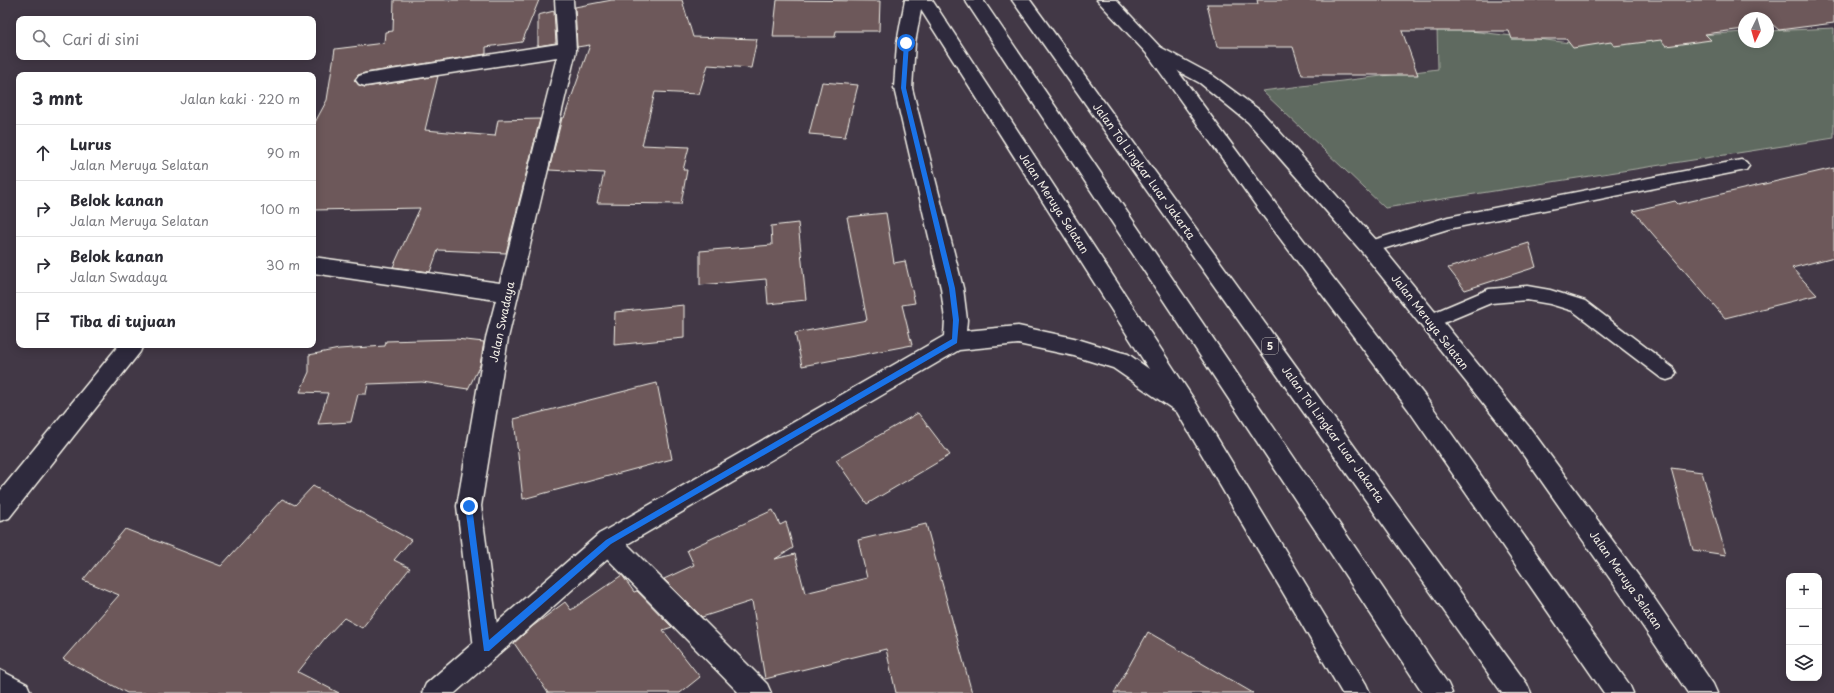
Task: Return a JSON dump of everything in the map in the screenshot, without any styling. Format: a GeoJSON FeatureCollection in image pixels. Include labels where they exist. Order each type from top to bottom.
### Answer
{"type":"FeatureCollection","features":[{"type":"Feature","properties":{"kind":"main road","name":"Jalan Swadaya"},"geometry":{"type":"LineString","coordinates":[[487,648],[469,506],[497,338],[567,49],[564,0]]}},
{"type":"Feature","properties":{"kind":"main road"},"geometry":{"type":"LineString","coordinates":[[914,0],[906,43],[903,88],[952,288],[956,320],[955,341]]}},
{"type":"Feature","properties":{"kind":"main road","name":"Jalan Meruya Selatan"},"geometry":{"type":"LineString","coordinates":[[923,0],[1185,405],[1357,693]]}},
{"type":"Feature","properties":{"kind":"main road"},"geometry":{"type":"LineString","coordinates":[[974,0],[1439,693]]}},
{"type":"Feature","properties":{"kind":"main road","name":"Jalan Tol Lingkar Luar Jakarta"},"geometry":{"type":"LineString","coordinates":[[1021,0],[1518,693]]}},
{"type":"Feature","properties":{"kind":"main road","name":"Jalan Meruya Selatan"},"geometry":{"type":"LineString","coordinates":[[1106,0],[1154,51],[1206,79],[1255,117],[1370,246],[1429,322],[1522,435],[1634,591],[1704,693]]}},
{"type":"Feature","properties":{"kind":"main road"},"geometry":{"type":"LineString","coordinates":[[365,80],[567,49]]}},
{"type":"Feature","properties":{"kind":"main road"},"geometry":{"type":"LineString","coordinates":[[1154,51],[1271,212],[1416,402],[1620,693]]}},
{"type":"Feature","properties":{"kind":"main road"},"geometry":{"type":"LineString","coordinates":[[316,265],[508,293]]}},
{"type":"Feature","properties":{"kind":"main road","name":"Jalan Meruya Selatan"},"geometry":{"type":"LineString","coordinates":[[436,693],[608,542],[955,341],[1018,335],[1074,346],[1120,362],[1185,405]]}},
{"type":"Feature","properties":{"kind":"main road"},"geometry":{"type":"LineString","coordinates":[[0,510],[130,348]]}},
{"type":"Feature","properties":{"kind":"main road"},"geometry":{"type":"LineString","coordinates":[[608,542],[758,693]]}},
{"type":"Feature","properties":{"kind":"main road"},"geometry":{"type":"LineString","coordinates":[[0,683],[18,693]]}},
{"type":"Feature","properties":{"kind":"lane"},"geometry":{"type":"LineString","coordinates":[[1370,246],[1448,223],[1741,166]]}},
{"type":"Feature","properties":{"kind":"lane"},"geometry":{"type":"LineString","coordinates":[[1429,322],[1489,296],[1527,293],[1550,297],[1579,306],[1667,373]]}},
{"type":"Feature","properties":{"kind":"green space"},"geometry":{"type":"Polygon","coordinates":[[[1437,27],[1579,44],[1738,32],[1738,48],[1774,48],[1774,31],[1834,28],[1834,138],[1385,208],[1262,91],[1438,69],[1437,27]]]}},
{"type":"Feature","properties":{"kind":"building"},"geometry":{"type":"Polygon","coordinates":[[[394,0],[539,0],[522,42],[486,47],[486,54],[365,73],[358,75],[354,80],[359,85],[365,87],[438,76],[425,130],[495,136],[498,120],[540,119],[506,253],[438,250],[430,272],[393,267],[420,208],[316,210],[316,120],[327,100],[335,49],[384,43],[385,32],[393,31],[394,0]]]}},
{"type":"Feature","properties":{"kind":"building"},"geometry":{"type":"Polygon","coordinates":[[[612,0],[682,0],[693,37],[757,39],[751,68],[708,65],[699,94],[655,92],[642,145],[689,147],[683,170],[687,170],[681,204],[597,203],[604,173],[549,170],[562,118],[564,118],[590,45],[577,47],[575,7],[612,0]]]}},
{"type":"Feature","properties":{"kind":"building"},"geometry":{"type":"Polygon","coordinates":[[[777,0],[880,1],[879,31],[836,31],[835,37],[773,37],[777,0]]]}},
{"type":"Feature","properties":{"kind":"building"},"geometry":{"type":"Polygon","coordinates":[[[1257,0],[1834,0],[1834,23],[1779,30],[1774,26],[1774,12],[1738,12],[1738,30],[1705,34],[1711,40],[1666,46],[1661,40],[1614,46],[1611,42],[1573,48],[1566,39],[1512,39],[1509,31],[1402,31],[1418,75],[1302,75],[1293,47],[1217,47],[1207,4],[1258,4],[1257,0]]]}},
{"type":"Feature","properties":{"kind":"building"},"geometry":{"type":"Polygon","coordinates":[[[554,11],[556,43],[538,46],[538,15],[554,11]]]}},
{"type":"Feature","properties":{"kind":"building"},"geometry":{"type":"Polygon","coordinates":[[[822,82],[858,85],[845,137],[809,134],[822,82]]]}},
{"type":"Feature","properties":{"kind":"building"},"geometry":{"type":"Polygon","coordinates":[[[1834,168],[1834,257],[1792,268],[1817,295],[1725,318],[1633,211],[1675,201],[1678,204],[1834,168]]]}},
{"type":"Feature","properties":{"kind":"building"},"geometry":{"type":"Polygon","coordinates":[[[886,213],[894,263],[905,261],[915,303],[902,305],[912,345],[802,366],[795,333],[867,320],[847,217],[886,213]]]}},
{"type":"Feature","properties":{"kind":"building"},"geometry":{"type":"Polygon","coordinates":[[[798,223],[806,300],[768,304],[766,279],[700,285],[700,251],[772,245],[771,226],[798,223]]]}},
{"type":"Feature","properties":{"kind":"building"},"geometry":{"type":"Polygon","coordinates":[[[1529,243],[1536,267],[1465,290],[1448,268],[1529,243]]]}},
{"type":"Feature","properties":{"kind":"building"},"geometry":{"type":"Polygon","coordinates":[[[684,305],[684,338],[614,345],[615,312],[684,305]]]}},
{"type":"Feature","properties":{"kind":"building"},"geometry":{"type":"Polygon","coordinates":[[[456,339],[484,342],[480,365],[468,389],[422,382],[368,384],[366,394],[358,394],[351,422],[318,424],[328,393],[300,392],[309,372],[309,355],[339,349],[385,346],[386,341],[456,339]]]}},
{"type":"Feature","properties":{"kind":"building"},"geometry":{"type":"Polygon","coordinates":[[[657,383],[672,459],[523,499],[514,419],[657,383]]]}},
{"type":"Feature","properties":{"kind":"building"},"geometry":{"type":"Polygon","coordinates":[[[918,413],[950,455],[867,504],[836,460],[918,413]]]}},
{"type":"Feature","properties":{"kind":"building"},"geometry":{"type":"Polygon","coordinates":[[[1671,468],[1702,472],[1726,555],[1693,550],[1671,468]]]}},
{"type":"Feature","properties":{"kind":"building"},"geometry":{"type":"Polygon","coordinates":[[[313,486],[411,540],[394,560],[410,568],[362,628],[344,618],[325,638],[298,672],[339,693],[127,693],[63,659],[119,595],[83,580],[125,529],[221,566],[282,499],[295,505],[313,486]]]}},
{"type":"Feature","properties":{"kind":"building"},"geometry":{"type":"Polygon","coordinates":[[[773,510],[780,525],[786,522],[793,548],[775,559],[795,554],[805,593],[867,578],[858,540],[926,524],[972,693],[896,693],[886,649],[765,679],[752,601],[702,617],[664,579],[694,565],[687,550],[773,510]]]}},
{"type":"Feature","properties":{"kind":"building"},"geometry":{"type":"Polygon","coordinates":[[[622,575],[634,592],[637,591],[672,627],[663,630],[700,677],[680,693],[548,693],[514,643],[533,626],[565,602],[571,610],[622,575]]]}},
{"type":"Feature","properties":{"kind":"building"},"geometry":{"type":"Polygon","coordinates":[[[1148,632],[1253,693],[1114,693],[1148,632]]]}},
{"type":"Feature","properties":{"kind":"route"},"geometry":{"type":"LineString","coordinates":[[469,506],[487,648],[608,542],[955,341],[956,320],[952,288],[903,88],[906,43]]}}]}
